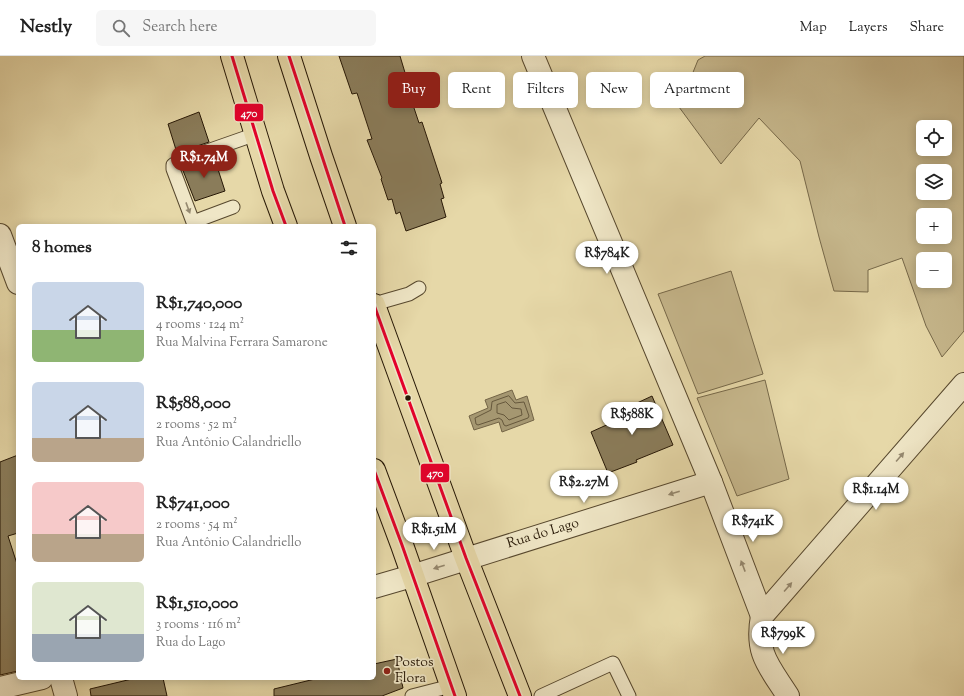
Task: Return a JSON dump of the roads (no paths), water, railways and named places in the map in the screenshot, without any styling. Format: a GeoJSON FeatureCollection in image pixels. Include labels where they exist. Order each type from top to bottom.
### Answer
{"type":"FeatureCollection","features":[{"type":"Feature","properties":{"kind":"highway"},"geometry":{"type":"LineString","coordinates":[[232,56],[285,224]]}},
{"type":"Feature","properties":{"kind":"highway"},"geometry":{"type":"LineString","coordinates":[[289,56],[344,224]]}},
{"type":"Feature","properties":{"kind":"highway"},"geometry":{"type":"LineString","coordinates":[[376,310],[466,558],[520,696]]}},
{"type":"Feature","properties":{"kind":"highway"},"geometry":{"type":"LineString","coordinates":[[376,475],[453,691]]}},
{"type":"Feature","properties":{"kind":"street"},"geometry":{"type":"LineString","coordinates":[[533,56],[711,482],[762,616],[760,641],[763,655],[788,696]]}},
{"type":"Feature","properties":{"kind":"street"},"geometry":{"type":"LineString","coordinates":[[0,235],[16,278]]}},
{"type":"Feature","properties":{"kind":"street"},"geometry":{"type":"LineString","coordinates":[[762,616],[964,384]]}},
{"type":"Feature","properties":{"kind":"street","name":"Rua do Lago"},"geometry":{"type":"LineString","coordinates":[[376,586],[711,482]]}},
{"type":"Feature","properties":{"kind":"street"},"geometry":{"type":"LineString","coordinates":[[0,688],[34,680]]}},
{"type":"Feature","properties":{"kind":"street"},"geometry":{"type":"LineString","coordinates":[[62,680],[66,696]]}},
{"type":"Feature","properties":{"kind":"lane"},"geometry":{"type":"LineString","coordinates":[[233,207],[193,222],[173,169],[173,165],[179,161],[256,134]]}},
{"type":"Feature","properties":{"kind":"lane"},"geometry":{"type":"LineString","coordinates":[[376,303],[408,294],[419,288]]}},
{"type":"Feature","properties":{"kind":"lane"},"geometry":{"type":"LineString","coordinates":[[541,696],[613,663],[629,696]]}},
{"type":"Feature","properties":{"kind":"lane"},"geometry":{"type":"LineString","coordinates":[[412,696],[453,691]]}},
{"type":"Feature","properties":{"kind":"water"},"geometry":{"type":"Polygon","coordinates":[[[512,390],[516,400],[527,396],[534,420],[502,432],[499,422],[474,430],[469,416],[488,408],[485,400],[512,390]]]}},
{"type":"Feature","properties":{"kind":"place","name":"Postos Flora"},"geometry":{"type":"Point","coordinates":[387,671]}}]}
